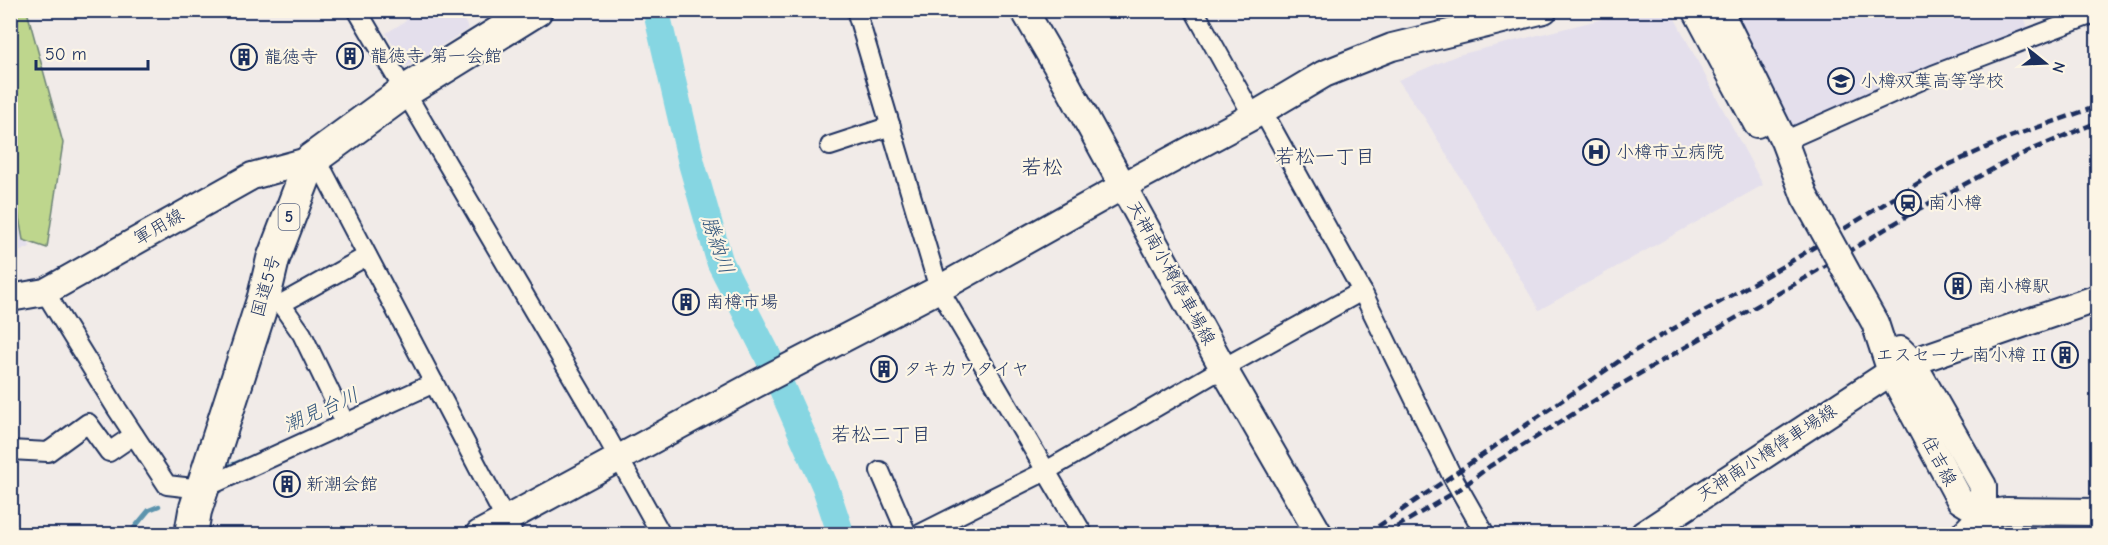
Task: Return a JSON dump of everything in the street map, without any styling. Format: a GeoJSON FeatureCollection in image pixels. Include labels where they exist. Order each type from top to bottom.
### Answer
{"type":"FeatureCollection","features":[{"type":"Feature","properties":{"kind":"highway"},"geometry":{"type":"LineString","coordinates":[[311,160],[404,92],[536,10]]}},
{"type":"Feature","properties":{"kind":"highway","name":"国道5号"},"geometry":{"type":"LineString","coordinates":[[191,534],[202,489],[272,301],[273,259],[311,160]]}},
{"type":"Feature","properties":{"kind":"street"},"geometry":{"type":"LineString","coordinates":[[357,10],[619,457],[661,534]]}},
{"type":"Feature","properties":{"kind":"street"},"geometry":{"type":"LineString","coordinates":[[856,10],[939,289],[1083,534]]}},
{"type":"Feature","properties":{"kind":"street","name":"天神南小樽停車場線"},"geometry":{"type":"LineString","coordinates":[[1024,10],[1318,534]]}},
{"type":"Feature","properties":{"kind":"street"},"geometry":{"type":"LineString","coordinates":[[1194,10],[1258,113],[1362,291],[1452,476],[1485,534]]}},
{"type":"Feature","properties":{"kind":"street","name":"住吉線"},"geometry":{"type":"LineString","coordinates":[[1696,10],[1771,151],[1809,204],[1901,367],[1983,486],[1988,524]]}},
{"type":"Feature","properties":{"kind":"street","name":"住吉線"},"geometry":{"type":"LineString","coordinates":[[1719,10],[1784,141],[1809,204]]}},
{"type":"Feature","properties":{"kind":"street"},"geometry":{"type":"LineString","coordinates":[[479,534],[509,528],[619,457],[939,289],[1258,113],[1324,74],[1392,47],[1534,11]]}},
{"type":"Feature","properties":{"kind":"street"},"geometry":{"type":"LineString","coordinates":[[1784,141],[1933,75],[2097,12]]}},
{"type":"Feature","properties":{"kind":"street"},"geometry":{"type":"LineString","coordinates":[[830,146],[891,126]]}},
{"type":"Feature","properties":{"kind":"street"},"geometry":{"type":"LineString","coordinates":[[311,160],[324,172],[509,528]]}},
{"type":"Feature","properties":{"kind":"street","name":"軍用線"},"geometry":{"type":"LineString","coordinates":[[10,298],[45,292],[252,176],[311,160]]}},
{"type":"Feature","properties":{"kind":"street"},"geometry":{"type":"LineString","coordinates":[[343,418],[302,334],[272,301],[367,256]]}},
{"type":"Feature","properties":{"kind":"street"},"geometry":{"type":"LineString","coordinates":[[921,534],[1046,471],[1223,368],[1362,291]]}},
{"type":"Feature","properties":{"kind":"street"},"geometry":{"type":"LineString","coordinates":[[45,292],[167,485],[202,489],[343,418],[434,383]]}},
{"type":"Feature","properties":{"kind":"street","name":"天神南小樽停車場線"},"geometry":{"type":"LineString","coordinates":[[1644,534],[1901,367],[2097,298]]}},
{"type":"Feature","properties":{"kind":"street"},"geometry":{"type":"LineString","coordinates":[[10,450],[48,452],[88,423],[109,452],[134,435]]}},
{"type":"Feature","properties":{"kind":"street"},"geometry":{"type":"LineString","coordinates":[[880,471],[907,534]]}},
{"type":"Feature","properties":{"kind":"street"},"geometry":{"type":"LineString","coordinates":[[1964,534],[1988,524],[2006,511],[2097,512]]}},
{"type":"Feature","properties":{"kind":"shaded area","name":"小樽市立病院"},"geometry":{"type":"Polygon","coordinates":[[[1639,10],[1671,11],[1763,185],[1539,310],[1426,120],[1398,80],[1458,55],[1639,10]]]}},
{"type":"Feature","properties":{"kind":"shaded area"},"geometry":{"type":"Polygon","coordinates":[[[400,11],[458,11],[469,29],[406,67],[386,33],[406,21],[400,11]]]}},
{"type":"Feature","properties":{"kind":"shaded area","name":"小樽双葉高等学校"},"geometry":{"type":"Polygon","coordinates":[[[1733,11],[2022,11],[2030,34],[1794,127],[1733,11]]]}},
{"type":"Feature","properties":{"kind":"shaded area"},"geometry":{"type":"Polygon","coordinates":[[[10,173],[30,247],[11,255],[10,255],[10,173]]]}},
{"type":"Feature","properties":{"kind":"green space"},"geometry":{"type":"Polygon","coordinates":[[[10,11],[27,11],[63,143],[47,248],[23,240],[11,172],[10,11]]]}},
{"type":"Feature","properties":{"kind":"waterway","name":"勝納川"},"geometry":{"type":"LineString","coordinates":[[656,10],[692,165],[720,262],[766,352],[825,486],[841,534]]}},
{"type":"Feature","properties":{"kind":"waterway","name":"潮見台川"},"geometry":{"type":"LineString","coordinates":[[229,466],[246,459]]}},
{"type":"Feature","properties":{"kind":"waterway","name":"潮見台川"},"geometry":{"type":"LineString","coordinates":[[129,534],[149,510],[159,506]]}},
{"type":"Feature","properties":{"kind":"waterway","name":"潮見台川"},"geometry":{"type":"LineString","coordinates":[[10,532],[20,534]]}},
{"type":"Feature","properties":{"kind":"railway"},"geometry":{"type":"LineString","coordinates":[[1367,534],[1631,353],[1790,262],[1946,166],[2010,137],[2098,106]]}},
{"type":"Feature","properties":{"kind":"railway"},"geometry":{"type":"LineString","coordinates":[[1385,534],[1460,489],[1490,466],[1613,389],[1800,281],[1915,211],[2017,156],[2098,122]]}},
{"type":"Feature","properties":{"kind":"place","name":"龍徳寺 第一会館"},"geometry":{"type":"Point","coordinates":[350,56]}},
{"type":"Feature","properties":{"kind":"place","name":"龍徳寺"},"geometry":{"type":"Point","coordinates":[244,57]}},
{"type":"Feature","properties":{"kind":"place","name":"小樽双葉高等学校"},"geometry":{"type":"Point","coordinates":[1841,81]}},
{"type":"Feature","properties":{"kind":"place","name":"小樽市立病院"},"geometry":{"type":"Point","coordinates":[1596,152]}},
{"type":"Feature","properties":{"kind":"place","name":"南小樽"},"geometry":{"type":"Point","coordinates":[1908,203]}},
{"type":"Feature","properties":{"kind":"place","name":"南小樽駅"},"geometry":{"type":"Point","coordinates":[1958,286]}},
{"type":"Feature","properties":{"kind":"place","name":"南樽市場"},"geometry":{"type":"Point","coordinates":[686,302]}},
{"type":"Feature","properties":{"kind":"place","name":"エスセーナ 南小樽 II"},"geometry":{"type":"Point","coordinates":[2065,355]}},
{"type":"Feature","properties":{"kind":"place","name":"タキカワタイヤ"},"geometry":{"type":"Point","coordinates":[884,369]}},
{"type":"Feature","properties":{"kind":"place","name":"新潮会館"},"geometry":{"type":"Point","coordinates":[287,484]}},
{"type":"Feature","properties":{"kind":"district","name":"若松一丁目"},"geometry":{"type":"Point","coordinates":[1325,156]}},
{"type":"Feature","properties":{"kind":"district","name":"若松"},"geometry":{"type":"Point","coordinates":[1042,167]}},
{"type":"Feature","properties":{"kind":"district","name":"若松二丁目"},"geometry":{"type":"Point","coordinates":[881,434]}}]}
